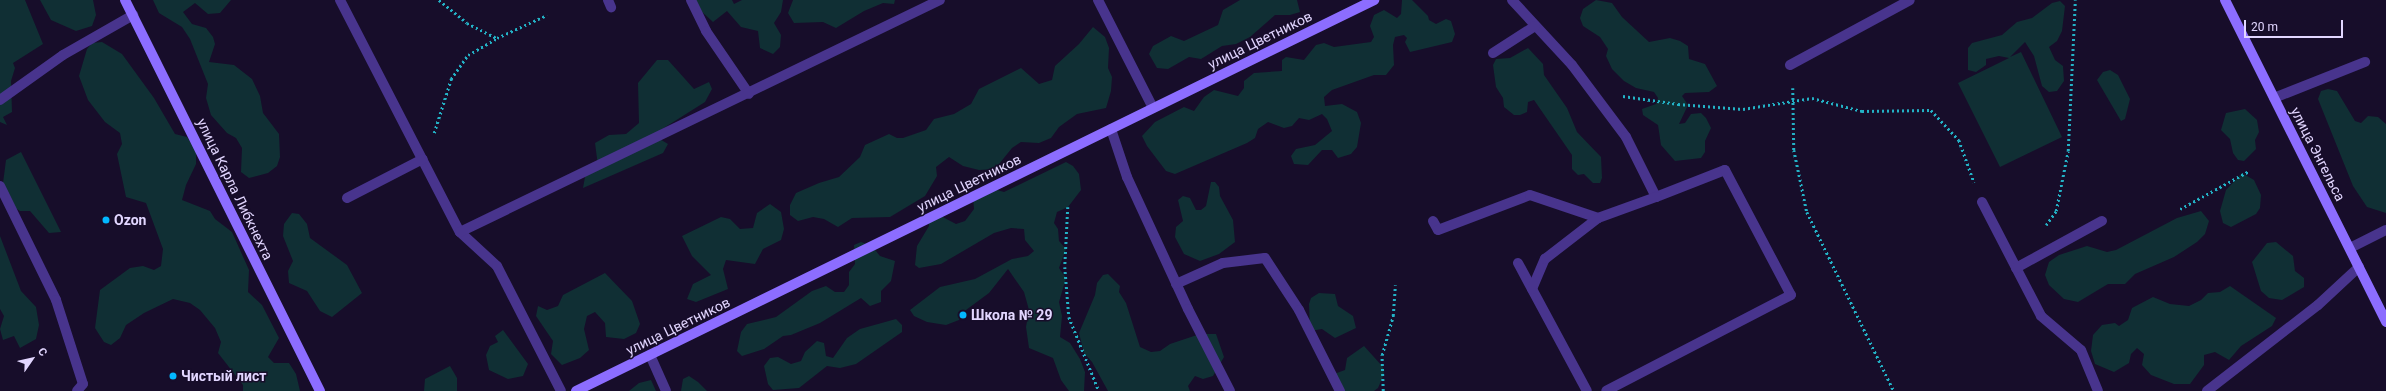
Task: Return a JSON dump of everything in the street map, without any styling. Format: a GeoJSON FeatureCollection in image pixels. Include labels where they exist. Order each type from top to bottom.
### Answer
{"type":"FeatureCollection","features":[{"type":"Feature","properties":{"kind":"street","name":"улица Карла Либкнехта"},"geometry":{"type":"LineString","coordinates":[[125,0],[320,391]]}},
{"type":"Feature","properties":{"kind":"street","name":"улица Цветников"},"geometry":{"type":"LineString","coordinates":[[576,391],[1374,0]]}},
{"type":"Feature","properties":{"kind":"street","name":"улица Энгельса"},"geometry":{"type":"LineString","coordinates":[[2224,0],[2360,267],[2386,322]]}},
{"type":"Feature","properties":{"kind":"lane"},"geometry":{"type":"LineString","coordinates":[[340,0],[460,232],[498,266],[561,391]]}},
{"type":"Feature","properties":{"kind":"lane"},"geometry":{"type":"LineString","coordinates":[[691,0],[706,31],[749,94]]}},
{"type":"Feature","properties":{"kind":"lane"},"geometry":{"type":"LineString","coordinates":[[460,232],[749,94],[940,0]]}},
{"type":"Feature","properties":{"kind":"lane"},"geometry":{"type":"LineString","coordinates":[[1098,0],[1154,108]]}},
{"type":"Feature","properties":{"kind":"lane"},"geometry":{"type":"LineString","coordinates":[[1512,0],[1572,65],[1626,137],[1656,197]]}},
{"type":"Feature","properties":{"kind":"lane"},"geometry":{"type":"LineString","coordinates":[[1790,65],[1910,0]]}},
{"type":"Feature","properties":{"kind":"lane"},"geometry":{"type":"LineString","coordinates":[[0,100],[63,55],[133,15]]}},
{"type":"Feature","properties":{"kind":"lane"},"geometry":{"type":"LineString","coordinates":[[1493,53],[1535,26]]}},
{"type":"Feature","properties":{"kind":"lane"},"geometry":{"type":"LineString","coordinates":[[2274,98],[2365,62]]}},
{"type":"Feature","properties":{"kind":"lane"},"geometry":{"type":"LineString","coordinates":[[1111,129],[1127,177],[1176,284],[1230,391]]}},
{"type":"Feature","properties":{"kind":"lane"},"geometry":{"type":"LineString","coordinates":[[347,198],[423,159]]}},
{"type":"Feature","properties":{"kind":"lane"},"geometry":{"type":"LineString","coordinates":[[1532,289],[1545,259],[1598,218],[1725,170],[1791,295],[1606,391]]}},
{"type":"Feature","properties":{"kind":"lane"},"geometry":{"type":"LineString","coordinates":[[1,190],[56,300],[83,384],[77,391]]}},
{"type":"Feature","properties":{"kind":"lane"},"geometry":{"type":"LineString","coordinates":[[1433,220],[1438,230],[1530,195],[1598,218]]}},
{"type":"Feature","properties":{"kind":"lane"},"geometry":{"type":"LineString","coordinates":[[1982,202],[2041,316],[2081,350],[2098,391]]}},
{"type":"Feature","properties":{"kind":"lane"},"geometry":{"type":"LineString","coordinates":[[2016,268],[2102,221]]}},
{"type":"Feature","properties":{"kind":"lane"},"geometry":{"type":"LineString","coordinates":[[2350,248],[2386,230]]}},
{"type":"Feature","properties":{"kind":"lane"},"geometry":{"type":"LineString","coordinates":[[1176,284],[1222,263],[1265,258],[1299,310],[1340,391]]}},
{"type":"Feature","properties":{"kind":"lane"},"geometry":{"type":"LineString","coordinates":[[1518,263],[1587,391]]}},
{"type":"Feature","properties":{"kind":"lane"},"geometry":{"type":"LineString","coordinates":[[2207,391],[2318,305],[2360,267]]}},
{"type":"Feature","properties":{"kind":"lane"},"geometry":{"type":"LineString","coordinates":[[650,355],[666,391]]}},
{"type":"Feature","properties":{"kind":"path"},"geometry":{"type":"LineString","coordinates":[[439,0],[467,23],[497,38]]}},
{"type":"Feature","properties":{"kind":"path"},"geometry":{"type":"LineString","coordinates":[[2043,230],[2056,211],[2068,151],[2076,0]]}},
{"type":"Feature","properties":{"kind":"path"},"geometry":{"type":"LineString","coordinates":[[423,159],[438,124],[451,79],[468,55],[497,38],[547,15]]}},
{"type":"Feature","properties":{"kind":"path"},"geometry":{"type":"LineString","coordinates":[[1790,65],[1794,100],[1794,150],[1807,212],[1894,391]]}},
{"type":"Feature","properties":{"kind":"path"},"geometry":{"type":"LineString","coordinates":[[1591,91],[1678,104],[1743,109],[1812,98],[1862,111],[1931,110],[1959,140],[1982,202]]}},
{"type":"Feature","properties":{"kind":"path"},"geometry":{"type":"LineString","coordinates":[[2180,209],[2249,171]]}},
{"type":"Feature","properties":{"kind":"path"},"geometry":{"type":"LineString","coordinates":[[1068,207],[1065,267],[1069,317],[1099,391]]}},
{"type":"Feature","properties":{"kind":"path"},"geometry":{"type":"LineString","coordinates":[[1383,391],[1382,355],[1393,316],[1395,284]]}},
{"type":"Feature","properties":{"kind":"green space"},"geometry":{"type":"Polygon","coordinates":[[[0,0],[25,0],[43,44],[13,63],[15,68],[11,81],[12,112],[3,117],[7,125],[0,122],[0,0]]]}},
{"type":"Feature","properties":{"kind":"green space"},"geometry":{"type":"Polygon","coordinates":[[[40,0],[93,0],[96,15],[92,26],[76,31],[51,20],[40,0]]]}},
{"type":"Feature","properties":{"kind":"green space"},"geometry":{"type":"Polygon","coordinates":[[[153,0],[231,0],[220,13],[208,14],[195,3],[183,12],[192,24],[206,28],[213,37],[215,44],[209,62],[234,65],[252,79],[260,96],[263,113],[279,134],[280,157],[277,166],[268,173],[249,178],[241,172],[242,148],[236,138],[227,133],[211,115],[206,98],[208,84],[190,39],[182,27],[159,13],[153,0]]]}},
{"type":"Feature","properties":{"kind":"green space"},"geometry":{"type":"Polygon","coordinates":[[[689,0],[732,0],[734,4],[742,0],[783,0],[781,12],[774,23],[781,35],[780,47],[773,54],[760,48],[758,31],[741,27],[727,11],[713,22],[689,0]]]}},
{"type":"Feature","properties":{"kind":"green space"},"geometry":{"type":"Polygon","coordinates":[[[793,0],[895,0],[894,4],[883,3],[864,11],[836,28],[823,22],[794,23],[788,13],[793,0]]]}},
{"type":"Feature","properties":{"kind":"green space"},"geometry":{"type":"Polygon","coordinates":[[[1240,0],[1297,0],[1300,12],[1290,15],[1275,15],[1250,37],[1236,44],[1222,46],[1201,59],[1189,57],[1168,69],[1157,68],[1149,54],[1153,46],[1171,36],[1184,41],[1218,25],[1223,10],[1240,0]]]}},
{"type":"Feature","properties":{"kind":"green space"},"geometry":{"type":"Polygon","coordinates":[[[1402,0],[1412,0],[1428,16],[1429,20],[1436,24],[1446,19],[1451,21],[1455,34],[1452,42],[1410,52],[1405,42],[1407,38],[1404,35],[1395,37],[1393,45],[1394,65],[1386,75],[1374,75],[1332,90],[1324,97],[1325,106],[1342,104],[1357,112],[1361,123],[1357,147],[1351,154],[1338,158],[1332,150],[1322,150],[1308,165],[1294,164],[1291,156],[1296,149],[1315,145],[1332,131],[1327,119],[1322,114],[1309,120],[1299,118],[1292,126],[1284,128],[1268,122],[1258,129],[1255,138],[1247,143],[1175,174],[1166,171],[1147,146],[1142,136],[1155,122],[1184,107],[1194,111],[1204,97],[1214,90],[1238,96],[1244,88],[1244,81],[1254,73],[1282,71],[1282,60],[1286,57],[1304,60],[1316,45],[1324,43],[1334,47],[1371,42],[1374,37],[1370,26],[1374,15],[1384,10],[1397,18],[1401,14],[1402,0]]]}},
{"type":"Feature","properties":{"kind":"green space"},"geometry":{"type":"Polygon","coordinates":[[[1596,0],[1612,3],[1622,17],[1649,42],[1670,38],[1680,41],[1688,46],[1689,59],[1705,64],[1717,86],[1709,92],[1685,93],[1682,96],[1688,105],[1679,124],[1685,123],[1691,114],[1701,113],[1706,118],[1711,128],[1705,141],[1705,152],[1701,158],[1675,161],[1661,145],[1658,125],[1643,115],[1642,109],[1656,104],[1658,98],[1654,92],[1636,88],[1624,81],[1612,69],[1606,56],[1608,49],[1600,37],[1583,26],[1580,18],[1583,9],[1596,0]]]}},
{"type":"Feature","properties":{"kind":"green space"},"geometry":{"type":"Polygon","coordinates":[[[2060,1],[2065,6],[2062,31],[2057,41],[2049,47],[2055,60],[2063,66],[2064,81],[2057,91],[2049,92],[2042,86],[2034,56],[2025,42],[2010,57],[2021,52],[2062,137],[2000,167],[1958,83],[2009,58],[1999,56],[1986,59],[1986,65],[1976,72],[1968,70],[1968,48],[1972,43],[2002,35],[2017,22],[2032,18],[2052,3],[2060,1]]]}},
{"type":"Feature","properties":{"kind":"green space"},"geometry":{"type":"Polygon","coordinates":[[[1093,27],[1105,37],[1109,48],[1108,68],[1112,77],[1111,91],[1106,108],[1077,114],[1059,127],[1051,138],[1039,143],[1021,142],[1012,148],[995,169],[979,170],[963,166],[949,157],[936,167],[937,176],[925,196],[890,217],[852,218],[838,227],[824,219],[813,217],[798,221],[790,215],[790,205],[796,193],[819,183],[839,177],[860,157],[865,145],[889,134],[897,138],[903,138],[926,130],[934,119],[954,114],[971,104],[979,89],[1021,68],[1039,84],[1052,80],[1055,66],[1079,44],[1093,27]]]}},
{"type":"Feature","properties":{"kind":"green space"},"geometry":{"type":"Polygon","coordinates":[[[102,42],[122,54],[154,98],[175,134],[187,137],[196,151],[196,164],[186,185],[182,200],[210,211],[215,219],[232,232],[249,270],[248,292],[262,305],[279,338],[268,357],[274,363],[289,363],[296,374],[300,391],[243,391],[243,385],[218,353],[221,342],[215,328],[200,310],[190,303],[173,299],[144,313],[126,325],[120,338],[111,345],[104,342],[95,328],[100,290],[130,268],[143,266],[154,270],[161,266],[163,249],[146,203],[126,197],[117,154],[122,144],[120,133],[105,122],[88,100],[79,76],[87,49],[92,43],[102,42]]]}},
{"type":"Feature","properties":{"kind":"green space"},"geometry":{"type":"Polygon","coordinates":[[[1528,48],[1543,64],[1544,75],[1567,108],[1577,132],[1601,157],[1602,178],[1600,183],[1593,183],[1584,174],[1578,175],[1572,169],[1572,155],[1534,100],[1528,102],[1527,112],[1520,115],[1514,115],[1504,107],[1503,98],[1496,87],[1493,65],[1496,59],[1510,58],[1528,48]]]}},
{"type":"Feature","properties":{"kind":"green space"},"geometry":{"type":"Polygon","coordinates":[[[657,60],[668,60],[694,89],[709,82],[712,89],[705,102],[659,131],[658,138],[668,144],[663,153],[583,188],[585,177],[598,166],[595,143],[609,135],[626,134],[639,123],[638,83],[657,60]]]}},
{"type":"Feature","properties":{"kind":"green space"},"geometry":{"type":"Polygon","coordinates":[[[2110,70],[2118,75],[2130,99],[2125,119],[2121,121],[2097,80],[2103,72],[2110,70]]]}},
{"type":"Feature","properties":{"kind":"green space"},"geometry":{"type":"Polygon","coordinates":[[[2328,89],[2337,91],[2355,121],[2361,123],[2368,116],[2378,117],[2386,124],[2386,213],[2367,207],[2353,186],[2318,99],[2321,91],[2328,89]]]}},
{"type":"Feature","properties":{"kind":"green space"},"geometry":{"type":"Polygon","coordinates":[[[2245,109],[2257,120],[2259,132],[2255,140],[2256,149],[2244,161],[2238,160],[2233,153],[2230,139],[2221,130],[2226,113],[2245,109]]]}},
{"type":"Feature","properties":{"kind":"green space"},"geometry":{"type":"Polygon","coordinates":[[[21,152],[61,232],[49,233],[30,211],[20,211],[9,204],[2,191],[6,160],[21,152]]]}},
{"type":"Feature","properties":{"kind":"green space"},"geometry":{"type":"Polygon","coordinates":[[[1066,162],[1073,166],[1079,174],[1081,190],[1068,207],[1057,212],[1054,223],[1058,229],[1059,241],[1066,249],[1059,268],[1066,278],[1059,302],[1062,316],[1060,337],[1070,343],[1080,359],[1085,372],[1084,391],[1069,391],[1061,380],[1053,358],[1029,348],[1026,327],[1029,310],[1024,292],[1008,269],[989,293],[966,310],[959,320],[946,325],[927,322],[914,316],[910,310],[940,287],[975,279],[1012,259],[1028,256],[1034,251],[1025,240],[1024,229],[1011,228],[994,233],[941,264],[919,268],[915,265],[917,246],[929,226],[928,219],[937,214],[956,224],[965,221],[974,209],[973,197],[997,190],[1004,192],[1066,162]]]}},
{"type":"Feature","properties":{"kind":"green space"},"geometry":{"type":"Polygon","coordinates":[[[2242,173],[2254,180],[2261,195],[2260,208],[2256,214],[2231,227],[2223,223],[2220,211],[2226,190],[2242,173]]]}},
{"type":"Feature","properties":{"kind":"green space"},"geometry":{"type":"Polygon","coordinates":[[[1211,182],[1215,182],[1219,187],[1220,196],[1233,220],[1235,242],[1219,254],[1200,261],[1184,254],[1175,237],[1176,227],[1183,221],[1178,200],[1183,196],[1190,198],[1196,210],[1201,210],[1206,206],[1211,182]]]}},
{"type":"Feature","properties":{"kind":"green space"},"geometry":{"type":"Polygon","coordinates":[[[770,204],[781,212],[784,229],[781,240],[763,249],[755,264],[726,260],[723,269],[728,289],[696,302],[687,299],[693,284],[711,275],[692,256],[682,236],[721,217],[730,219],[740,229],[753,228],[757,213],[770,204]]]}},
{"type":"Feature","properties":{"kind":"green space"},"geometry":{"type":"Polygon","coordinates":[[[2201,211],[2209,221],[2205,234],[2197,242],[2174,257],[2135,274],[2125,284],[2108,284],[2078,302],[2064,299],[2049,285],[2045,275],[2049,262],[2059,255],[2087,246],[2107,252],[2116,250],[2177,218],[2201,211]]]}},
{"type":"Feature","properties":{"kind":"green space"},"geometry":{"type":"Polygon","coordinates":[[[292,213],[299,214],[307,224],[310,238],[347,265],[362,293],[332,317],[320,311],[307,291],[289,283],[288,271],[293,261],[283,236],[284,224],[292,213]]]}},
{"type":"Feature","properties":{"kind":"green space"},"geometry":{"type":"Polygon","coordinates":[[[0,236],[21,291],[36,307],[39,325],[36,339],[20,348],[14,336],[3,340],[0,329],[4,316],[0,309],[0,236]]]}},
{"type":"Feature","properties":{"kind":"green space"},"geometry":{"type":"Polygon","coordinates":[[[861,242],[872,246],[880,256],[895,261],[891,281],[881,291],[881,302],[870,306],[861,298],[820,323],[791,335],[783,336],[764,349],[742,356],[737,351],[741,332],[747,324],[776,317],[812,291],[826,286],[835,292],[844,292],[849,285],[849,272],[855,264],[854,245],[861,242]]]}},
{"type":"Feature","properties":{"kind":"green space"},"geometry":{"type":"Polygon","coordinates":[[[2276,242],[2293,256],[2295,271],[2304,278],[2304,287],[2282,300],[2269,298],[2261,291],[2252,262],[2267,243],[2276,242]]]}},
{"type":"Feature","properties":{"kind":"green space"},"geometry":{"type":"Polygon","coordinates":[[[605,273],[632,301],[640,324],[636,333],[624,339],[606,337],[605,323],[595,312],[587,316],[584,329],[589,350],[580,358],[562,365],[551,354],[553,341],[536,316],[538,306],[547,310],[558,306],[563,295],[605,273]]]}},
{"type":"Feature","properties":{"kind":"green space"},"geometry":{"type":"Polygon","coordinates":[[[1108,274],[1120,286],[1119,292],[1126,303],[1140,347],[1151,352],[1160,351],[1170,344],[1200,334],[1216,334],[1224,357],[1213,376],[1203,379],[1195,376],[1188,386],[1190,391],[1108,391],[1092,362],[1084,353],[1079,333],[1095,295],[1097,283],[1103,275],[1108,274]]]}},
{"type":"Feature","properties":{"kind":"green space"},"geometry":{"type":"Polygon","coordinates":[[[2230,286],[2276,318],[2272,326],[2241,346],[2229,360],[2215,352],[2204,355],[2204,365],[2190,384],[2174,384],[2151,375],[2142,365],[2144,354],[2137,348],[2131,354],[2129,363],[2114,372],[2095,364],[2091,351],[2093,335],[2102,325],[2115,323],[2119,326],[2128,320],[2132,308],[2153,297],[2170,304],[2189,306],[2201,300],[2208,293],[2220,292],[2230,286]]]}},
{"type":"Feature","properties":{"kind":"green space"},"geometry":{"type":"Polygon","coordinates":[[[1319,293],[1335,294],[1338,306],[1353,316],[1356,328],[1335,338],[1322,329],[1310,331],[1309,304],[1311,298],[1319,293]]]}},
{"type":"Feature","properties":{"kind":"green space"},"geometry":{"type":"Polygon","coordinates":[[[896,319],[902,325],[902,332],[856,364],[840,368],[827,366],[799,388],[773,390],[768,384],[764,366],[770,358],[778,357],[791,364],[801,361],[805,352],[817,341],[824,343],[826,356],[833,358],[847,338],[860,329],[896,319]]]}},
{"type":"Feature","properties":{"kind":"green space"},"geometry":{"type":"Polygon","coordinates":[[[503,330],[528,364],[523,376],[508,379],[489,370],[486,355],[490,346],[498,342],[495,336],[503,330]]]}},
{"type":"Feature","properties":{"kind":"green space"},"geometry":{"type":"Polygon","coordinates":[[[1364,346],[1383,367],[1384,374],[1378,388],[1374,391],[1341,391],[1334,374],[1345,370],[1347,358],[1364,346]]]}},
{"type":"Feature","properties":{"kind":"green space"},"geometry":{"type":"Polygon","coordinates":[[[450,366],[457,378],[457,391],[424,391],[425,379],[450,366]]]}},
{"type":"Feature","properties":{"kind":"green space"},"geometry":{"type":"Polygon","coordinates":[[[689,376],[707,391],[681,391],[683,379],[689,376]]]}},
{"type":"Feature","properties":{"kind":"green space"},"geometry":{"type":"Polygon","coordinates":[[[651,380],[656,391],[629,391],[639,383],[651,380]]]}},
{"type":"Feature","properties":{"kind":"place","name":"Ozon"},"geometry":{"type":"Point","coordinates":[106,220]}},
{"type":"Feature","properties":{"kind":"place","name":"Школа № 29"},"geometry":{"type":"Point","coordinates":[963,315]}},
{"type":"Feature","properties":{"kind":"place","name":"Чистый лист"},"geometry":{"type":"Point","coordinates":[173,376]}}]}
